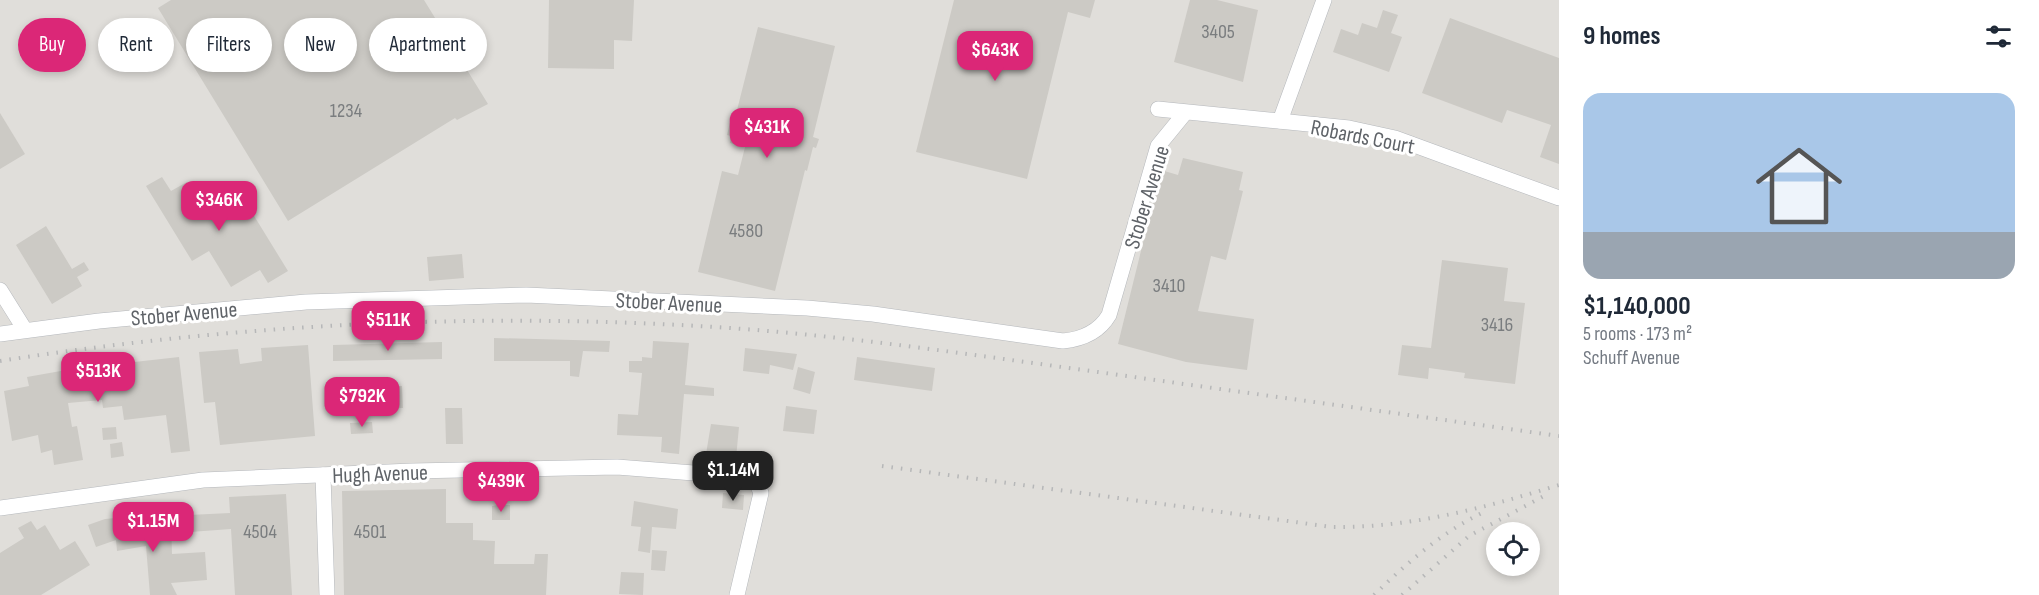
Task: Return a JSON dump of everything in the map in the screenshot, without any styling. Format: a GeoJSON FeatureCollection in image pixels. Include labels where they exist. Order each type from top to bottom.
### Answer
{"type":"FeatureCollection","features":[{"type":"Feature","properties":{"kind":"street"},"geometry":{"type":"LineString","coordinates":[[1280,122],[1324,0]]}},
{"type":"Feature","properties":{"kind":"street","name":"Robards Court"},"geometry":{"type":"LineString","coordinates":[[1158,109],[1349,129],[1395,138],[1559,198]]}},
{"type":"Feature","properties":{"kind":"street","name":"Stober Avenue"},"geometry":{"type":"LineString","coordinates":[[0,334],[306,302],[526,295],[807,308],[873,314],[1077,340],[1103,327],[1110,315],[1158,146],[1185,113]]}},
{"type":"Feature","properties":{"kind":"street"},"geometry":{"type":"LineString","coordinates":[[0,290],[25,330]]}},
{"type":"Feature","properties":{"kind":"street","name":"Hugh Avenue"},"geometry":{"type":"LineString","coordinates":[[0,508],[203,480],[617,467],[732,476],[748,478],[759,484],[761,493],[737,595]]}},
{"type":"Feature","properties":{"kind":"street"},"geometry":{"type":"LineString","coordinates":[[323,475],[327,595]]}},
{"type":"Feature","properties":{"kind":"shaded area"},"geometry":{"type":"Polygon","coordinates":[[[0,0],[1559,0],[1559,595],[0,595],[0,0]]]}},
{"type":"Feature","properties":{"kind":"building"},"geometry":{"type":"Polygon","coordinates":[[[171,0],[424,0],[435,18],[369,18],[369,72],[468,72],[488,104],[457,120],[455,118],[288,221],[197,72],[272,72],[272,18],[186,18],[186,54],[174,34],[174,18],[164,18],[158,8],[171,0]]]}},
{"type":"Feature","properties":{"kind":"building"},"geometry":{"type":"Polygon","coordinates":[[[549,0],[634,0],[632,41],[614,40],[614,69],[548,68],[549,0]]]}},
{"type":"Feature","properties":{"kind":"building"},"geometry":{"type":"Polygon","coordinates":[[[954,0],[1095,0],[1090,18],[1068,12],[1027,179],[916,152],[954,0]]]}},
{"type":"Feature","properties":{"kind":"building"},"geometry":{"type":"Polygon","coordinates":[[[1190,0],[1217,0],[1258,10],[1243,82],[1174,62],[1190,0]]]}},
{"type":"Feature","properties":{"kind":"building"},"geometry":{"type":"Polygon","coordinates":[[[1383,10],[1398,15],[1391,33],[1402,37],[1389,72],[1333,52],[1341,29],[1358,35],[1362,23],[1377,28],[1383,10]]]}},
{"type":"Feature","properties":{"kind":"building"},"geometry":{"type":"Polygon","coordinates":[[[1450,18],[1559,58],[1559,164],[1540,157],[1551,125],[1507,110],[1502,123],[1422,93],[1450,18]]]}},
{"type":"Feature","properties":{"kind":"building"},"geometry":{"type":"Polygon","coordinates":[[[758,27],[835,46],[813,137],[819,139],[816,148],[813,147],[807,171],[805,170],[775,291],[698,272],[722,171],[738,175],[745,147],[730,143],[731,136],[727,135],[732,114],[736,114],[758,27]]]}},
{"type":"Feature","properties":{"kind":"building"},"geometry":{"type":"Polygon","coordinates":[[[0,113],[25,154],[0,169],[0,113]]]}},
{"type":"Feature","properties":{"kind":"building"},"geometry":{"type":"Polygon","coordinates":[[[1183,158],[1243,172],[1239,190],[1243,191],[1226,260],[1211,256],[1198,311],[1254,319],[1247,370],[1186,362],[1118,344],[1161,170],[1178,175],[1183,158]]]}},
{"type":"Feature","properties":{"kind":"building"},"geometry":{"type":"Polygon","coordinates":[[[162,177],[171,191],[187,182],[203,207],[233,189],[248,213],[251,211],[288,271],[268,283],[260,270],[231,287],[209,251],[192,261],[146,186],[162,177]]]}},
{"type":"Feature","properties":{"kind":"building"},"geometry":{"type":"Polygon","coordinates":[[[46,226],[72,269],[84,262],[89,270],[77,277],[82,286],[52,304],[16,245],[46,226]]]}},
{"type":"Feature","properties":{"kind":"building"},"geometry":{"type":"Polygon","coordinates":[[[462,254],[464,278],[429,281],[427,257],[462,254]]]}},
{"type":"Feature","properties":{"kind":"building"},"geometry":{"type":"Polygon","coordinates":[[[1442,260],[1508,268],[1504,301],[1525,303],[1515,384],[1464,378],[1465,373],[1429,368],[1428,379],[1398,375],[1402,345],[1431,348],[1442,260]]]}},
{"type":"Feature","properties":{"kind":"building"},"geometry":{"type":"Polygon","coordinates":[[[494,338],[610,341],[609,352],[583,351],[579,377],[570,376],[570,361],[494,361],[494,338]]]}},
{"type":"Feature","properties":{"kind":"building"},"geometry":{"type":"Polygon","coordinates":[[[653,341],[689,343],[685,385],[714,388],[714,396],[684,394],[679,454],[661,452],[662,437],[617,435],[618,414],[638,415],[642,373],[629,372],[629,361],[642,361],[642,357],[652,358],[653,341]]]}},
{"type":"Feature","properties":{"kind":"building"},"geometry":{"type":"Polygon","coordinates":[[[442,342],[442,359],[333,361],[333,345],[442,342]]]}},
{"type":"Feature","properties":{"kind":"building"},"geometry":{"type":"Polygon","coordinates":[[[308,345],[315,436],[220,445],[215,402],[204,403],[199,352],[238,349],[240,364],[262,361],[261,348],[308,345]]]}},
{"type":"Feature","properties":{"kind":"building"},"geometry":{"type":"Polygon","coordinates":[[[745,348],[797,354],[793,370],[770,365],[769,374],[743,371],[745,348]]]}},
{"type":"Feature","properties":{"kind":"building"},"geometry":{"type":"Polygon","coordinates":[[[179,357],[190,451],[171,453],[166,415],[124,420],[122,406],[103,408],[102,400],[68,403],[72,427],[77,426],[83,460],[54,465],[52,450],[41,453],[38,435],[12,441],[4,391],[29,386],[27,377],[72,369],[179,357]]]}},
{"type":"Feature","properties":{"kind":"building"},"geometry":{"type":"Polygon","coordinates":[[[857,357],[935,368],[932,391],[854,380],[857,357]]]}},
{"type":"Feature","properties":{"kind":"building"},"geometry":{"type":"Polygon","coordinates":[[[798,367],[815,372],[810,394],[793,389],[798,367]]]}},
{"type":"Feature","properties":{"kind":"building"},"geometry":{"type":"Polygon","coordinates":[[[388,386],[402,386],[403,408],[389,408],[388,386]]]}},
{"type":"Feature","properties":{"kind":"building"},"geometry":{"type":"Polygon","coordinates":[[[786,406],[817,410],[814,434],[783,431],[786,406]]]}},
{"type":"Feature","properties":{"kind":"building"},"geometry":{"type":"Polygon","coordinates":[[[445,408],[462,408],[463,444],[446,444],[445,408]]]}},
{"type":"Feature","properties":{"kind":"building"},"geometry":{"type":"Polygon","coordinates":[[[372,422],[373,433],[351,434],[350,423],[372,422]]]}},
{"type":"Feature","properties":{"kind":"building"},"geometry":{"type":"Polygon","coordinates":[[[711,424],[739,427],[736,458],[706,454],[711,424]]]}},
{"type":"Feature","properties":{"kind":"building"},"geometry":{"type":"Polygon","coordinates":[[[116,427],[117,439],[103,440],[102,428],[116,427]]]}},
{"type":"Feature","properties":{"kind":"building"},"geometry":{"type":"Polygon","coordinates":[[[122,442],[124,456],[111,458],[110,444],[122,442]]]}},
{"type":"Feature","properties":{"kind":"building"},"geometry":{"type":"Polygon","coordinates":[[[446,489],[446,523],[473,523],[473,540],[495,541],[494,564],[534,564],[535,554],[548,554],[546,595],[344,595],[342,491],[446,489]]]}},
{"type":"Feature","properties":{"kind":"building"},"geometry":{"type":"Polygon","coordinates":[[[723,493],[744,495],[743,510],[722,508],[723,493]]]}},
{"type":"Feature","properties":{"kind":"building"},"geometry":{"type":"Polygon","coordinates":[[[286,494],[292,595],[235,595],[231,529],[190,532],[189,515],[230,513],[229,497],[286,494]]]}},
{"type":"Feature","properties":{"kind":"building"},"geometry":{"type":"Polygon","coordinates":[[[634,501],[678,509],[676,529],[652,527],[650,553],[638,551],[641,527],[631,526],[634,501]]]}},
{"type":"Feature","properties":{"kind":"building"},"geometry":{"type":"Polygon","coordinates":[[[510,505],[510,520],[492,520],[492,506],[510,505]]]}},
{"type":"Feature","properties":{"kind":"building"},"geometry":{"type":"Polygon","coordinates":[[[127,517],[130,531],[150,528],[150,522],[171,522],[172,554],[205,552],[207,580],[171,583],[177,595],[150,595],[146,546],[117,551],[116,540],[96,547],[88,525],[105,519],[127,517]]]}},
{"type":"Feature","properties":{"kind":"building"},"geometry":{"type":"Polygon","coordinates":[[[31,521],[37,530],[45,525],[60,550],[75,541],[90,565],[41,595],[0,595],[0,553],[24,538],[18,528],[31,521]]]}},
{"type":"Feature","properties":{"kind":"building"},"geometry":{"type":"Polygon","coordinates":[[[652,550],[667,551],[665,571],[651,570],[652,550]]]}},
{"type":"Feature","properties":{"kind":"building"},"geometry":{"type":"Polygon","coordinates":[[[621,572],[644,573],[643,595],[619,594],[621,572]]]}},
{"type":"Feature","properties":{"kind":"railway"},"geometry":{"type":"LineString","coordinates":[[0,361],[178,338],[357,324],[536,321],[715,327],[903,346],[1559,436]]}},
{"type":"Feature","properties":{"kind":"railway"},"geometry":{"type":"LineString","coordinates":[[882,466],[1332,527],[1390,524],[1447,515],[1559,485]]}},
{"type":"Feature","properties":{"kind":"railway"},"geometry":{"type":"LineString","coordinates":[[1402,595],[1469,536],[1544,496]]}},
{"type":"Feature","properties":{"kind":"railway"},"geometry":{"type":"LineString","coordinates":[[1374,595],[1427,548],[1455,528],[1486,511]]}}]}
